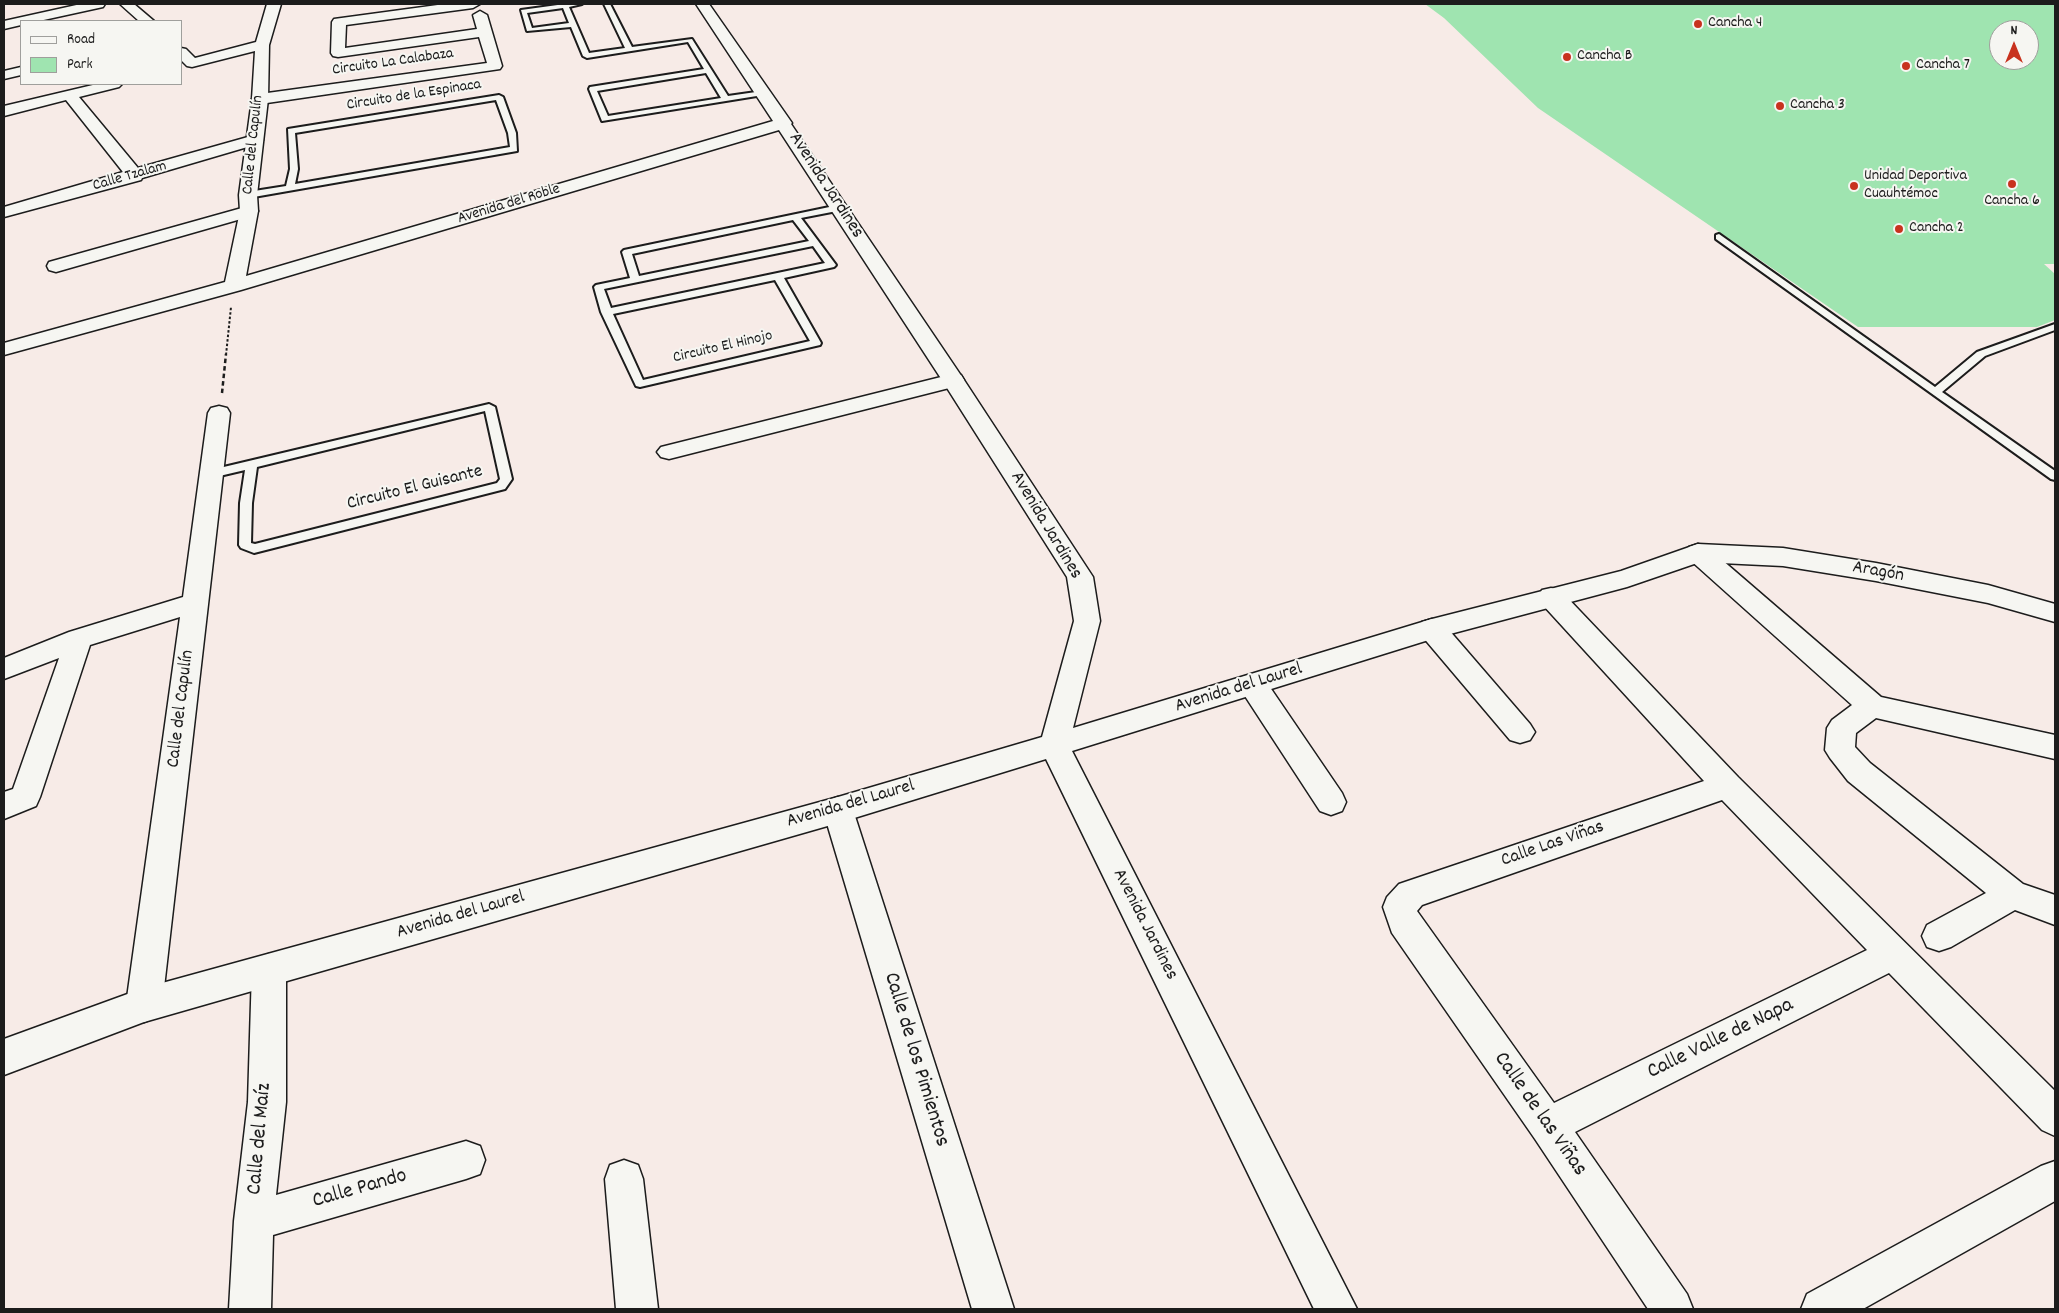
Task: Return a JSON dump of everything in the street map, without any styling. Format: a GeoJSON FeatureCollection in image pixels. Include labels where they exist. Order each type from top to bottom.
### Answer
{"type":"FeatureCollection","features":[{"type":"Feature","properties":{"kind":"street"},"geometry":{"type":"LineString","coordinates":[[26,20],[98,4]]}},
{"type":"Feature","properties":{"kind":"street"},"geometry":{"type":"LineString","coordinates":[[126,4],[146,20]]}},
{"type":"Feature","properties":{"kind":"street","name":"Calle del Capulín"},"geometry":{"type":"LineString","coordinates":[[234,286],[248,203],[260,99],[262,45],[274,4]]}},
{"type":"Feature","properties":{"kind":"street","name":"Circuito La Calabaza"},"geometry":{"type":"LineString","coordinates":[[473,4],[339,22],[343,36],[338,52],[484,32]]}},
{"type":"Feature","properties":{"kind":"street","name":"Avenida Jardines"},"geometry":{"type":"LineString","coordinates":[[703,4],[954,380],[1080,577],[1088,621],[1054,745],[1336,1309]]}},
{"type":"Feature","properties":{"kind":"street"},"geometry":{"type":"LineString","coordinates":[[386,30],[479,10]]}},
{"type":"Feature","properties":{"kind":"street","name":"Circuito La Calabaza"},"geometry":{"type":"LineString","coordinates":[[260,99],[495,66],[479,10]]}},
{"type":"Feature","properties":{"kind":"street"},"geometry":{"type":"LineString","coordinates":[[4,25],[20,21]]}},
{"type":"Feature","properties":{"kind":"street"},"geometry":{"type":"LineString","coordinates":[[185,60],[262,45]]}},
{"type":"Feature","properties":{"kind":"street"},"geometry":{"type":"LineString","coordinates":[[4,75],[20,71]]}},
{"type":"Feature","properties":{"kind":"street"},"geometry":{"type":"LineString","coordinates":[[4,111],[110,85]]}},
{"type":"Feature","properties":{"kind":"street"},"geometry":{"type":"LineString","coordinates":[[70,96],[135,176]]}},
{"type":"Feature","properties":{"kind":"street","name":"Avenida del Roble"},"geometry":{"type":"LineString","coordinates":[[4,349],[234,286],[784,123]]}},
{"type":"Feature","properties":{"kind":"street","name":"Calle Tzalam"},"geometry":{"type":"LineString","coordinates":[[4,212],[135,176],[255,140]]}},
{"type":"Feature","properties":{"kind":"street"},"geometry":{"type":"LineString","coordinates":[[56,266],[248,203]]}},
{"type":"Feature","properties":{"kind":"street"},"geometry":{"type":"LineString","coordinates":[[668,452],[954,380]]}},
{"type":"Feature","properties":{"kind":"street","name":"Calle del Capulín"},"geometry":{"type":"LineString","coordinates":[[144,1004],[219,413]]}},
{"type":"Feature","properties":{"kind":"street"},"geometry":{"type":"LineString","coordinates":[[1698,553],[1872,706],[2055,748]]}},
{"type":"Feature","properties":{"kind":"street","name":"Avenida del Laurel"},"geometry":{"type":"LineString","coordinates":[[4,1057],[144,1004],[838,810],[1432,629],[1627,578],[1698,553]]}},
{"type":"Feature","properties":{"kind":"street","name":"Aragón"},"geometry":{"type":"LineString","coordinates":[[1698,553],[1783,556],[1988,594],[2055,613]]}},
{"type":"Feature","properties":{"kind":"street"},"geometry":{"type":"LineString","coordinates":[[1551,597],[1727,786],[2055,1117]]}},
{"type":"Feature","properties":{"kind":"street"},"geometry":{"type":"LineString","coordinates":[[4,669],[79,639],[195,603]]}},
{"type":"Feature","properties":{"kind":"street"},"geometry":{"type":"LineString","coordinates":[[1432,629],[1520,732]]}},
{"type":"Feature","properties":{"kind":"street"},"geometry":{"type":"LineString","coordinates":[[4,806],[25,797],[79,639]]}},
{"type":"Feature","properties":{"kind":"street"},"geometry":{"type":"LineString","coordinates":[[1253,685],[1331,802]]}},
{"type":"Feature","properties":{"kind":"street"},"geometry":{"type":"LineString","coordinates":[[1872,706],[1842,728],[1840,750],[1859,772],[2012,895],[2055,910]]}},
{"type":"Feature","properties":{"kind":"street","name":"Calle Las Viñas"},"geometry":{"type":"LineString","coordinates":[[1404,922],[1399,907],[1411,894],[1727,786]]}},
{"type":"Feature","properties":{"kind":"street","name":"Calle de los Pimientos"},"geometry":{"type":"LineString","coordinates":[[838,810],[993,1309]]}},
{"type":"Feature","properties":{"kind":"street"},"geometry":{"type":"LineString","coordinates":[[1938,936],[2012,895]]}},
{"type":"Feature","properties":{"kind":"street","name":"Calle de las Viñas"},"geometry":{"type":"LineString","coordinates":[[1404,922],[1548,1126],[1672,1309]]}},
{"type":"Feature","properties":{"kind":"street","name":"Calle Valle de Napa"},"geometry":{"type":"LineString","coordinates":[[1548,1126],[1893,954]]}},
{"type":"Feature","properties":{"kind":"street","name":"Calle del Maíz"},"geometry":{"type":"LineString","coordinates":[[250,1309],[254,1221],[267,1102],[269,970]]}},
{"type":"Feature","properties":{"kind":"street","name":"Calle Pando"},"geometry":{"type":"LineString","coordinates":[[254,1221],[466,1160]]}},
{"type":"Feature","properties":{"kind":"street"},"geometry":{"type":"LineString","coordinates":[[624,1179],[637,1309]]}},
{"type":"Feature","properties":{"kind":"street"},"geometry":{"type":"LineString","coordinates":[[1822,1309],[2055,1180]]}},
{"type":"Feature","properties":{"kind":"lane"},"geometry":{"type":"LineString","coordinates":[[572,25],[529,30],[523,11],[579,4]]}},
{"type":"Feature","properties":{"kind":"lane"},"geometry":{"type":"LineString","coordinates":[[607,4],[630,50]]}},
{"type":"Feature","properties":{"kind":"lane"},"geometry":{"type":"LineString","coordinates":[[565,6],[587,56],[690,40],[726,99]]}},
{"type":"Feature","properties":{"kind":"lane"},"geometry":{"type":"LineString","coordinates":[[709,70],[593,89],[605,119],[763,93]]}},
{"type":"Feature","properties":{"kind":"lane","name":"Circuito de la Espinaca"},"geometry":{"type":"LineString","coordinates":[[248,203],[290,189],[514,148],[512,133],[499,97],[291,131],[294,169],[290,189]]}},
{"type":"Feature","properties":{"kind":"lane"},"geometry":{"type":"LineString","coordinates":[[636,280],[627,252],[839,208]]}},
{"type":"Feature","properties":{"kind":"lane"},"geometry":{"type":"LineString","coordinates":[[606,312],[831,265],[795,216]]}},
{"type":"Feature","properties":{"kind":"lane"},"geometry":{"type":"LineString","coordinates":[[1719,237],[2055,476]]}},
{"type":"Feature","properties":{"kind":"lane","name":"Circuito El Hinojo"},"geometry":{"type":"LineString","coordinates":[[778,276],[816,343],[640,384],[606,312],[599,287],[815,243]]}},
{"type":"Feature","properties":{"kind":"lane"},"geometry":{"type":"LineString","coordinates":[[1935,392],[1981,354],[2055,327]]}},
{"type":"Feature","properties":{"kind":"lane","name":"Circuito El Guisante"},"geometry":{"type":"LineString","coordinates":[[211,474],[489,407],[506,479],[501,486],[492,489],[254,549],[245,546],[246,503],[251,465]]}},
{"type":"Feature","properties":{"kind":"path"},"geometry":{"type":"LineString","coordinates":[[219,413],[234,286]]}},
{"type":"Feature","properties":{"kind":"green space","name":"Unidad Deportiva Cuauhtémoc"},"geometry":{"type":"Polygon","coordinates":[[[1425,4],[2055,4],[2055,264],[2044,264],[2055,274],[2055,320],[2037,327],[1858,327],[1538,108],[1444,18],[1425,4]]]}},
{"type":"Feature","properties":{"kind":"place","name":"Cancha 4"},"geometry":{"type":"Point","coordinates":[1698,24]}},
{"type":"Feature","properties":{"kind":"place","name":"Cancha B"},"geometry":{"type":"Point","coordinates":[1567,57]}},
{"type":"Feature","properties":{"kind":"place","name":"Cancha 7"},"geometry":{"type":"Point","coordinates":[1906,66]}},
{"type":"Feature","properties":{"kind":"place","name":"Cancha 3"},"geometry":{"type":"Point","coordinates":[1780,106]}},
{"type":"Feature","properties":{"kind":"place","name":"Cancha 6"},"geometry":{"type":"Point","coordinates":[2012,184]}},
{"type":"Feature","properties":{"kind":"place","name":"Unidad Deportiva Cuauhtémoc"},"geometry":{"type":"Point","coordinates":[1854,186]}},
{"type":"Feature","properties":{"kind":"place","name":"Cancha 2"},"geometry":{"type":"Point","coordinates":[1899,229]}}]}
